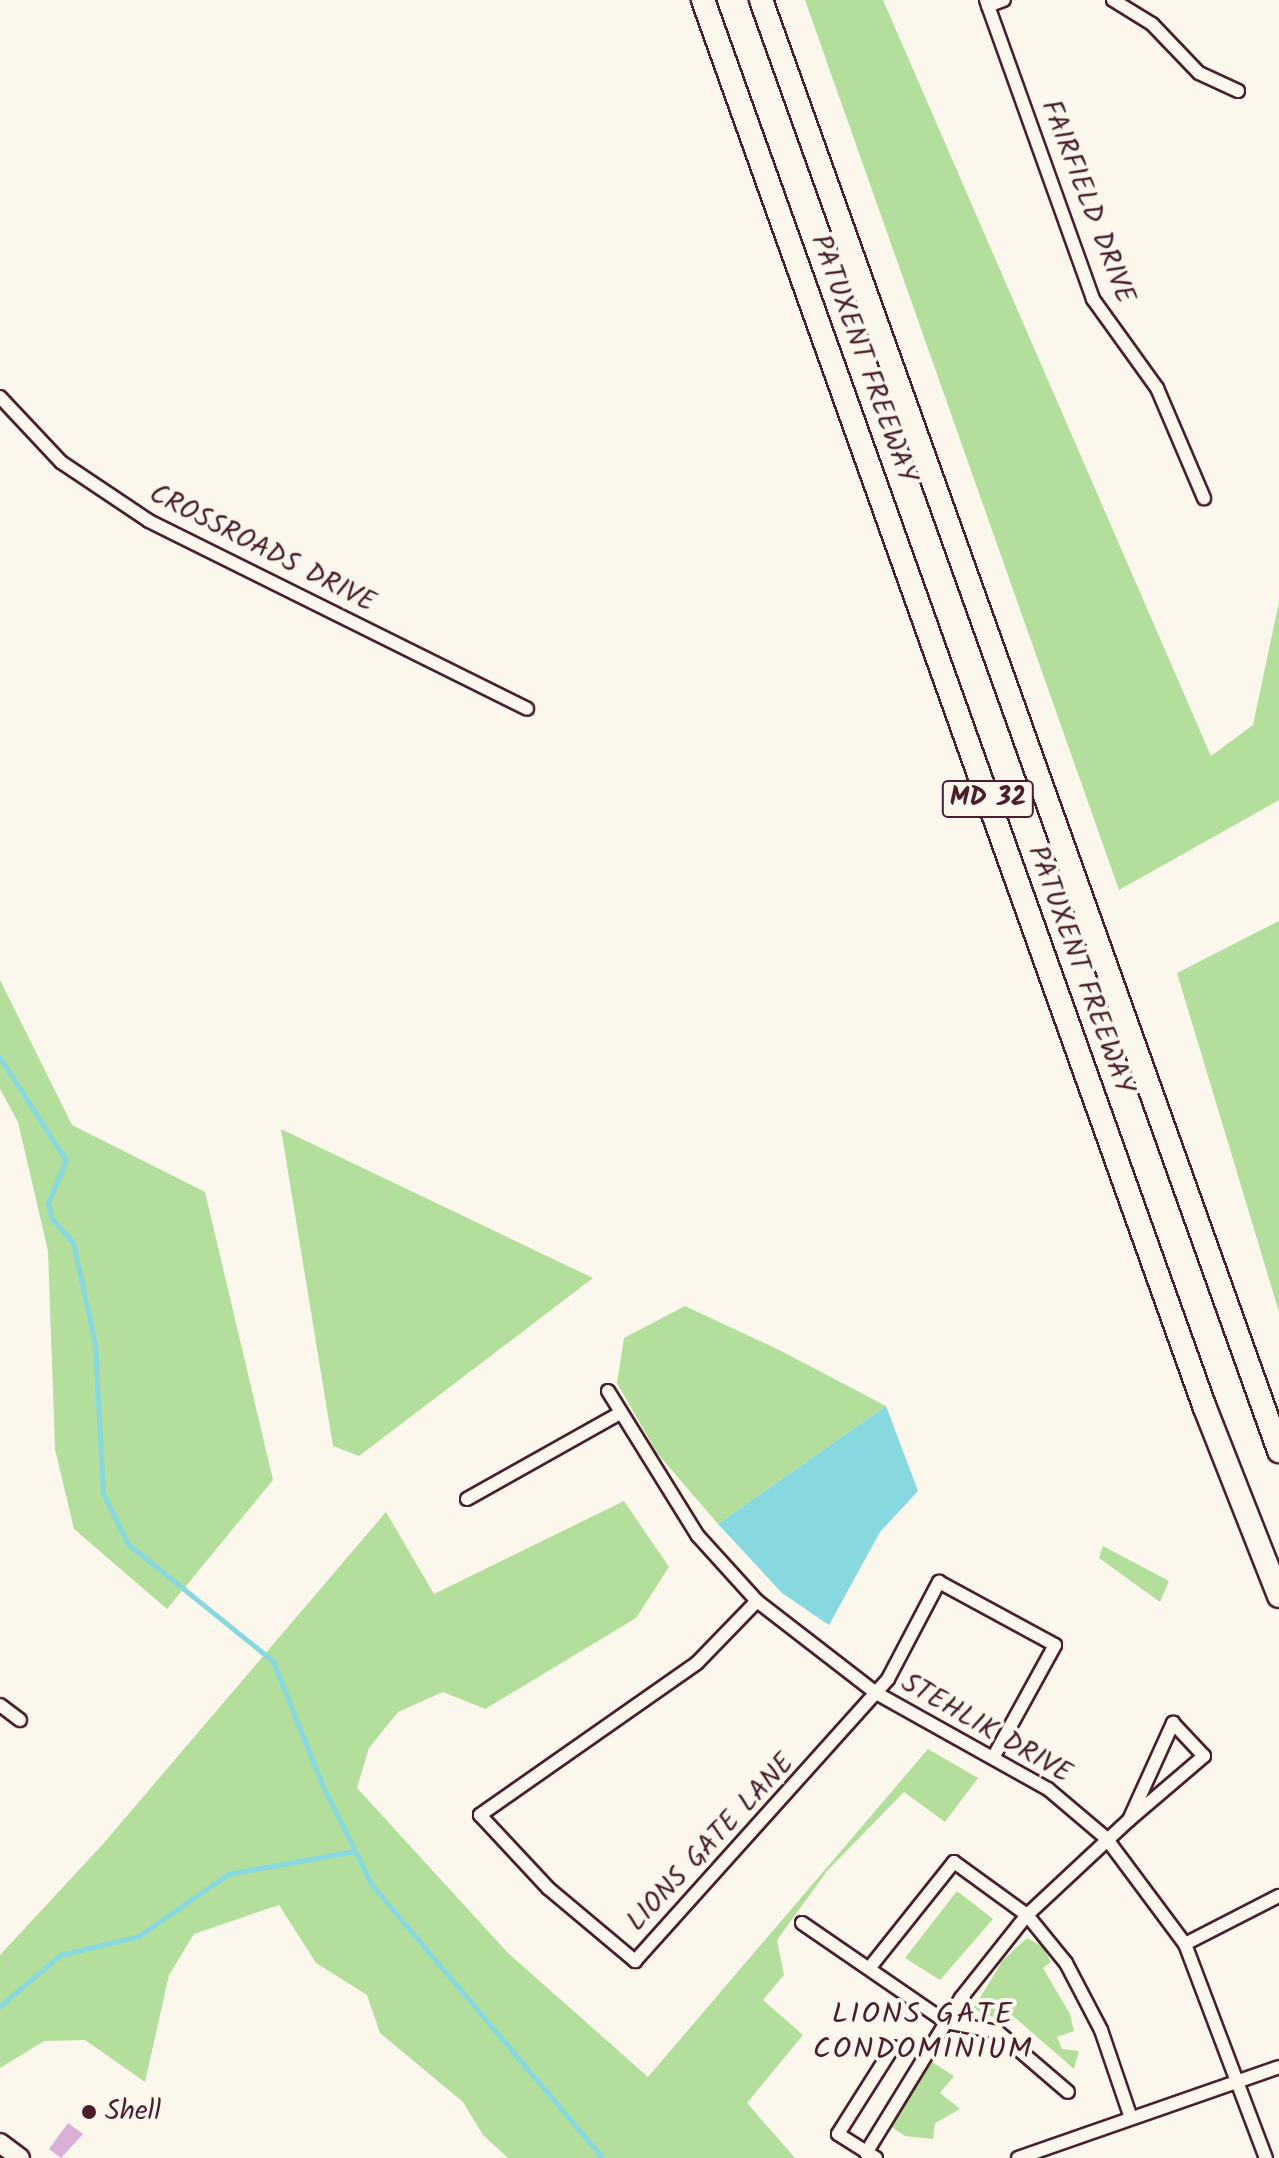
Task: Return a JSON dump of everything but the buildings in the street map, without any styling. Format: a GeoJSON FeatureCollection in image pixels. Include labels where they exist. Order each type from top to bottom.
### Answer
{"type":"FeatureCollection","features":[{"type":"Feature","properties":{"kind":"highway","name":"PATUXENT FREEWAY"},"geometry":{"type":"LineString","coordinates":[[703,0],[1205,1408],[1279,1596]]}},
{"type":"Feature","properties":{"kind":"highway","name":"PATUXENT FREEWAY"},"geometry":{"type":"LineString","coordinates":[[761,0],[1279,1451]]}},
{"type":"Feature","properties":{"kind":"main road"},"geometry":{"type":"LineString","coordinates":[[0,2143],[20,2158]]}},
{"type":"Feature","properties":{"kind":"street"},"geometry":{"type":"LineString","coordinates":[[987,3],[1004,0]]}},
{"type":"Feature","properties":{"kind":"street"},"geometry":{"type":"LineString","coordinates":[[1113,0],[1152,24],[1199,73],[1238,91]]}},
{"type":"Feature","properties":{"kind":"street","name":"FAIRFIELD DRIVE"},"geometry":{"type":"LineString","coordinates":[[987,3],[1093,299],[1162,398],[1204,498]]}},
{"type":"Feature","properties":{"kind":"street","name":"CROSSROADS DRIVE"},"geometry":{"type":"LineString","coordinates":[[0,397],[61,462],[127,508],[527,709]]}},
{"type":"Feature","properties":{"kind":"street","name":"STEHLIK DRIVE"},"geometry":{"type":"LineString","coordinates":[[608,1391],[698,1536],[757,1601],[876,1693],[994,1756],[1048,1789],[1106,1838],[1185,1944],[1266,2158]]}},
{"type":"Feature","properties":{"kind":"street"},"geometry":{"type":"LineString","coordinates":[[467,1499],[620,1413]]}},
{"type":"Feature","properties":{"kind":"street"},"geometry":{"type":"LineString","coordinates":[[876,1693],[939,1582],[1055,1645],[994,1756]]}},
{"type":"Feature","properties":{"kind":"street","name":"LIONS GATE LANE"},"geometry":{"type":"LineString","coordinates":[[757,1601],[697,1663],[480,1815],[548,1888],[635,1961],[876,1693]]}},
{"type":"Feature","properties":{"kind":"street"},"geometry":{"type":"LineString","coordinates":[[0,1705],[20,1720]]}},
{"type":"Feature","properties":{"kind":"street"},"geometry":{"type":"LineString","coordinates":[[893,2047],[838,2134],[871,2155],[946,2022],[1027,1915],[1106,1838],[1150,1809],[1204,1756],[1173,1723],[1129,1820]]}},
{"type":"Feature","properties":{"kind":"street"},"geometry":{"type":"LineString","coordinates":[[871,1966],[954,1862],[1027,1915],[1084,1992],[1131,2118]]}},
{"type":"Feature","properties":{"kind":"street"},"geometry":{"type":"LineString","coordinates":[[1185,1944],[1279,1896]]}},
{"type":"Feature","properties":{"kind":"street"},"geometry":{"type":"LineString","coordinates":[[802,1923],[871,1966],[946,2022],[998,2032],[1068,2092]]}},
{"type":"Feature","properties":{"kind":"street"},"geometry":{"type":"LineString","coordinates":[[1018,2158],[1279,2067]]}},
{"type":"Feature","properties":{"kind":"green space"},"geometry":{"type":"Polygon","coordinates":[[[805,0],[883,0],[1211,756],[1253,725],[1279,602],[1279,800],[1119,890],[805,0]]]}},
{"type":"Feature","properties":{"kind":"green space"},"geometry":{"type":"Polygon","coordinates":[[[1279,921],[1279,1312],[1177,973],[1279,921]]]}},
{"type":"Feature","properties":{"kind":"green space"},"geometry":{"type":"Polygon","coordinates":[[[0,980],[72,1125],[205,1192],[273,1480],[167,1609],[74,1529],[55,1449],[48,1251],[18,1122],[0,1089],[0,980]]]}},
{"type":"Feature","properties":{"kind":"green space"},"geometry":{"type":"Polygon","coordinates":[[[281,1129],[593,1278],[359,1456],[333,1446],[281,1129]]]}},
{"type":"Feature","properties":{"kind":"green space"},"geometry":{"type":"Polygon","coordinates":[[[685,1306],[781,1351],[886,1406],[718,1524],[657,1453],[617,1383],[624,1338],[685,1306]]]}},
{"type":"Feature","properties":{"kind":"green space"},"geometry":{"type":"Polygon","coordinates":[[[624,1501],[669,1567],[636,1618],[485,1709],[443,1692],[398,1712],[369,1748],[357,1788],[507,1952],[648,2077],[928,1749],[978,1778],[945,1822],[904,1792],[827,1871],[777,1940],[784,1975],[763,2000],[803,2035],[747,2103],[795,2158],[508,2158],[483,2135],[463,2102],[380,2033],[367,1995],[316,1963],[279,1905],[194,1934],[169,1975],[145,2082],[85,2040],[44,2041],[0,2068],[0,1955],[103,1844],[386,1512],[434,1594],[624,1501]]]}},
{"type":"Feature","properties":{"kind":"green space"},"geometry":{"type":"Polygon","coordinates":[[[1103,1546],[1169,1581],[1160,1602],[1099,1558],[1103,1546]]]}},
{"type":"Feature","properties":{"kind":"green space"},"geometry":{"type":"Polygon","coordinates":[[[957,1891],[993,1919],[940,1980],[905,1958],[957,1891]]]}},
{"type":"Feature","properties":{"kind":"green space"},"geometry":{"type":"Polygon","coordinates":[[[1027,1938],[1043,1947],[1051,1962],[1043,1968],[1070,2014],[1074,2031],[1057,2037],[1062,2049],[1079,2051],[1074,2069],[1012,2015],[1003,2021],[973,2009],[1003,1960],[1027,1938]]]}},
{"type":"Feature","properties":{"kind":"green space"},"geometry":{"type":"Polygon","coordinates":[[[932,2062],[954,2076],[940,2093],[960,2109],[935,2123],[933,2139],[905,2136],[890,2126],[932,2062]]]}},
{"type":"Feature","properties":{"kind":"water"},"geometry":{"type":"Polygon","coordinates":[[[886,1406],[918,1491],[880,1532],[829,1625],[782,1593],[718,1524],[886,1406]]]}},
{"type":"Feature","properties":{"kind":"waterway"},"geometry":{"type":"LineString","coordinates":[[0,1058],[66,1160],[48,1203],[52,1219],[73,1242],[95,1344],[103,1493],[128,1544],[273,1661],[322,1784],[372,1885],[603,2158]]}},
{"type":"Feature","properties":{"kind":"waterway"},"geometry":{"type":"LineString","coordinates":[[0,2006],[60,1955],[139,1936],[228,1874],[355,1851]]}},
{"type":"Feature","properties":{"kind":"place","name":"Shell"},"geometry":{"type":"Point","coordinates":[89,2112]}},
{"type":"Feature","properties":{"kind":"district","name":"LIONS GATE CONDOMINIUM"},"geometry":{"type":"Point","coordinates":[923,2032]}}]}
